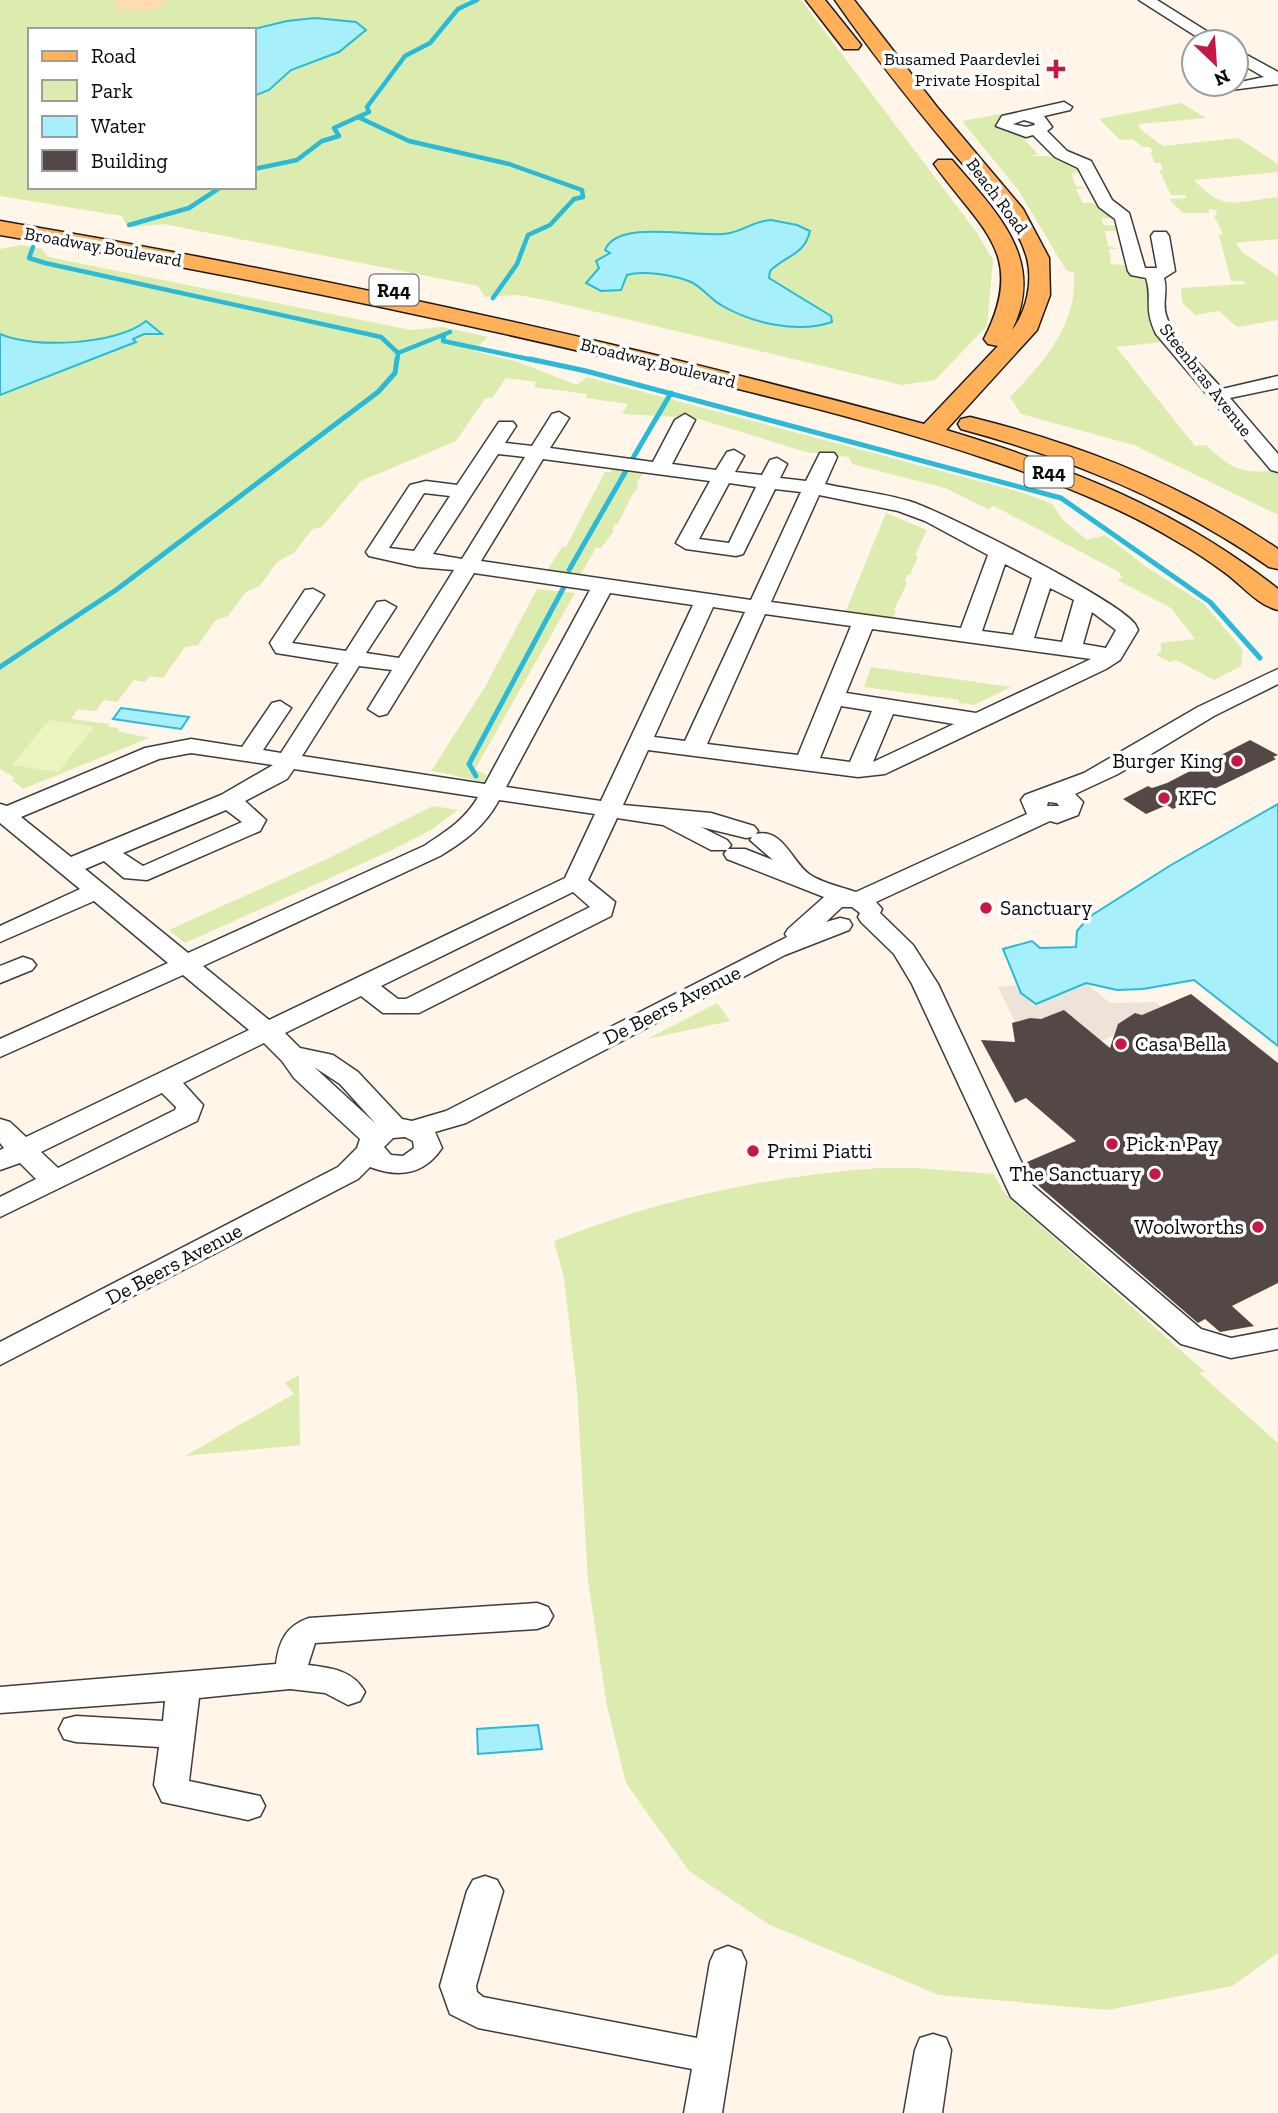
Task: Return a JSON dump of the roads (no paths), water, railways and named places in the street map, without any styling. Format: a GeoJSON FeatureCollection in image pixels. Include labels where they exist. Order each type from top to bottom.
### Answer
{"type":"FeatureCollection","features":[{"type":"Feature","properties":{"kind":"main road"},"geometry":{"type":"LineString","coordinates":[[815,0],[921,133]]}},
{"type":"Feature","properties":{"kind":"main road","name":"Beach Road"},"geometry":{"type":"LineString","coordinates":[[844,0],[995,188],[1023,227],[1037,255],[1041,286],[1035,309],[1025,330],[987,371],[927,423]]}},
{"type":"Feature","properties":{"kind":"main road","name":"Beach Road"},"geometry":{"type":"LineString","coordinates":[[927,423],[997,338],[1014,307],[1016,276],[1000,235],[936,152]]}},
{"type":"Feature","properties":{"kind":"main road","name":"Broadway Boulevard"},"geometry":{"type":"LineString","coordinates":[[0,215],[235,257],[425,296],[927,423],[1151,514],[1209,548],[1278,602]]}},
{"type":"Feature","properties":{"kind":"main road","name":"Broadway Boulevard"},"geometry":{"type":"LineString","coordinates":[[0,228],[393,303],[927,423],[1021,437],[1167,493],[1241,534],[1278,561]]}},
{"type":"Feature","properties":{"kind":"main road"},"geometry":{"type":"LineString","coordinates":[[987,371],[989,380],[980,406],[991,420],[1021,437]]}},
{"type":"Feature","properties":{"kind":"street"},"geometry":{"type":"LineString","coordinates":[[1146,0],[1193,28]]}},
{"type":"Feature","properties":{"kind":"street"},"geometry":{"type":"LineString","coordinates":[[1250,62],[1278,79]]}},
{"type":"Feature","properties":{"kind":"street"},"geometry":{"type":"LineString","coordinates":[[1250,84],[1278,79]]}},
{"type":"Feature","properties":{"kind":"street"},"geometry":{"type":"LineString","coordinates":[[1025,117],[1035,111],[1064,107]]}},
{"type":"Feature","properties":{"kind":"street"},"geometry":{"type":"LineString","coordinates":[[1025,117],[1044,122],[1044,127],[1038,131],[1019,132],[1003,124],[1008,119],[1025,117]]}},
{"type":"Feature","properties":{"kind":"street"},"geometry":{"type":"LineString","coordinates":[[1038,131],[1061,154],[1087,168],[1105,203],[1126,222],[1135,269],[1154,275],[1166,271],[1160,236]]}},
{"type":"Feature","properties":{"kind":"street","name":"Steenbras Avenue"},"geometry":{"type":"LineString","coordinates":[[1154,275],[1159,291],[1154,300],[1155,312],[1165,334],[1278,467]]}},
{"type":"Feature","properties":{"kind":"street"},"geometry":{"type":"LineString","coordinates":[[1216,396],[1278,382]]}},
{"type":"Feature","properties":{"kind":"street"},"geometry":{"type":"LineString","coordinates":[[379,709],[559,418]]}},
{"type":"Feature","properties":{"kind":"street"},"geometry":{"type":"LineString","coordinates":[[659,468],[685,420]]}},
{"type":"Feature","properties":{"kind":"street"},"geometry":{"type":"LineString","coordinates":[[418,561],[506,426]]}},
{"type":"Feature","properties":{"kind":"street"},"geometry":{"type":"LineString","coordinates":[[492,447],[722,476],[773,473],[813,488],[903,506],[999,552],[1085,598],[1124,624],[1127,630],[1123,642],[1112,655],[884,768],[858,770],[642,742]]}},
{"type":"Feature","properties":{"kind":"street"},"geometry":{"type":"LineString","coordinates":[[734,456],[686,543],[782,556]]}},
{"type":"Feature","properties":{"kind":"street"},"geometry":{"type":"LineString","coordinates":[[694,749],[827,457]]}},
{"type":"Feature","properties":{"kind":"street"},"geometry":{"type":"LineString","coordinates":[[736,550],[773,473]]}},
{"type":"Feature","properties":{"kind":"street"},"geometry":{"type":"LineString","coordinates":[[461,492],[426,486],[417,489],[376,551],[380,555],[418,561],[1112,655]]}},
{"type":"Feature","properties":{"kind":"street"},"geometry":{"type":"LineString","coordinates":[[969,636],[999,552]]}},
{"type":"Feature","properties":{"kind":"street"},"geometry":{"type":"LineString","coordinates":[[1020,643],[1043,576]]}},
{"type":"Feature","properties":{"kind":"street"},"geometry":{"type":"LineString","coordinates":[[0,1049],[446,843],[470,825],[493,791],[603,586]]}},
{"type":"Feature","properties":{"kind":"street"},"geometry":{"type":"LineString","coordinates":[[313,595],[281,646],[407,666]]}},
{"type":"Feature","properties":{"kind":"street"},"geometry":{"type":"LineString","coordinates":[[1070,650],[1085,598]]}},
{"type":"Feature","properties":{"kind":"street"},"geometry":{"type":"LineString","coordinates":[[12,1156],[575,882],[706,600]]}},
{"type":"Feature","properties":{"kind":"street"},"geometry":{"type":"LineString","coordinates":[[68,867],[229,800],[279,774],[385,607]]}},
{"type":"Feature","properties":{"kind":"street"},"geometry":{"type":"LineString","coordinates":[[806,764],[864,622]]}},
{"type":"Feature","properties":{"kind":"street","name":"De Beers Avenue"},"geometry":{"type":"LineString","coordinates":[[0,1355],[348,1173],[396,1142],[456,1117],[1275,689]]}},
{"type":"Feature","properties":{"kind":"street"},"geometry":{"type":"LineString","coordinates":[[833,698],[981,721]]}},
{"type":"Feature","properties":{"kind":"street"},"geometry":{"type":"LineString","coordinates":[[858,770],[885,706]]}},
{"type":"Feature","properties":{"kind":"street"},"geometry":{"type":"LineString","coordinates":[[249,754],[280,708]]}},
{"type":"Feature","properties":{"kind":"street"},"geometry":{"type":"LineString","coordinates":[[396,1142],[360,1109],[303,1072],[292,1055],[266,1032],[3,813],[164,749],[191,746],[665,818],[711,820],[754,835],[781,853],[805,882]]}},
{"type":"Feature","properties":{"kind":"street"},"geometry":{"type":"LineString","coordinates":[[107,851],[133,873],[147,873],[253,826],[254,820],[229,800]]}},
{"type":"Feature","properties":{"kind":"street"},"geometry":{"type":"LineString","coordinates":[[665,818],[727,849],[805,882],[904,950],[925,984],[1021,1190],[1191,1337],[1206,1344],[1231,1348],[1278,1339]]}},
{"type":"Feature","properties":{"kind":"street"},"geometry":{"type":"LineString","coordinates":[[364,986],[392,1007],[410,1007],[602,911],[603,902],[575,882]]}},
{"type":"Feature","properties":{"kind":"street"},"geometry":{"type":"LineString","coordinates":[[0,935],[96,891]]}},
{"type":"Feature","properties":{"kind":"street"},"geometry":{"type":"LineString","coordinates":[[0,1208],[187,1115],[190,1105],[165,1081]]}},
{"type":"Feature","properties":{"kind":"street"},"geometry":{"type":"LineString","coordinates":[[0,1128],[12,1156],[55,1181]]}},
{"type":"Feature","properties":{"kind":"street"},"geometry":{"type":"LineString","coordinates":[[290,1676],[295,1643],[299,1635],[309,1631],[537,1616]]}},
{"type":"Feature","properties":{"kind":"street"},"geometry":{"type":"LineString","coordinates":[[0,1700],[290,1676],[333,1681],[348,1692]]}},
{"type":"Feature","properties":{"kind":"street"},"geometry":{"type":"LineString","coordinates":[[184,1686],[171,1785],[174,1792],[248,1806]]}},
{"type":"Feature","properties":{"kind":"street"},"geometry":{"type":"LineString","coordinates":[[76,1729],[179,1735]]}},
{"type":"Feature","properties":{"kind":"street"},"geometry":{"type":"LineString","coordinates":[[485,1891],[458,1986],[458,1996],[467,2008],[713,2057]]}},
{"type":"Feature","properties":{"kind":"street"},"geometry":{"type":"LineString","coordinates":[[703,2113],[728,1962]]}},
{"type":"Feature","properties":{"kind":"street"},"geometry":{"type":"LineString","coordinates":[[923,2113],[933,2050]]}},
{"type":"Feature","properties":{"kind":"water"},"geometry":{"type":"Polygon","coordinates":[[[315,18],[356,22],[366,30],[339,52],[291,70],[269,90],[256,95],[256,29],[315,18]]]}},
{"type":"Feature","properties":{"kind":"water"},"geometry":{"type":"Polygon","coordinates":[[[771,220],[797,225],[810,231],[804,245],[776,265],[770,271],[769,278],[831,316],[832,322],[790,327],[746,317],[713,300],[691,282],[668,275],[627,275],[621,290],[601,291],[586,283],[599,268],[596,261],[610,253],[605,250],[613,240],[626,234],[730,233],[771,220]]]}},
{"type":"Feature","properties":{"kind":"water"},"geometry":{"type":"Polygon","coordinates":[[[146,321],[162,334],[144,334],[133,339],[136,342],[0,395],[0,334],[33,342],[75,342],[116,335],[146,321]]]}},
{"type":"Feature","properties":{"kind":"water"},"geometry":{"type":"Polygon","coordinates":[[[121,708],[189,717],[181,729],[113,719],[121,708]]]}},
{"type":"Feature","properties":{"kind":"water"},"geometry":{"type":"Polygon","coordinates":[[[1278,804],[1278,1046],[1194,980],[1143,989],[1117,990],[1086,983],[1036,1004],[1021,993],[1003,949],[1032,941],[1040,948],[1076,947],[1077,931],[1089,917],[1171,865],[1278,804]]]}},
{"type":"Feature","properties":{"kind":"water"},"geometry":{"type":"Polygon","coordinates":[[[538,1725],[542,1749],[478,1754],[477,1729],[538,1725]]]}},
{"type":"Feature","properties":{"kind":"waterway"},"geometry":{"type":"LineString","coordinates":[[358,117],[369,112],[367,107],[405,56],[430,43],[458,9],[477,0]]}},
{"type":"Feature","properties":{"kind":"waterway"},"geometry":{"type":"LineString","coordinates":[[256,169],[297,160],[322,141],[339,136],[334,128],[358,117]]}},
{"type":"Feature","properties":{"kind":"waterway"},"geometry":{"type":"LineString","coordinates":[[358,117],[409,141],[509,164],[582,190],[583,197],[574,199],[550,225],[528,235],[517,264],[493,298]]}},
{"type":"Feature","properties":{"kind":"waterway"},"geometry":{"type":"LineString","coordinates":[[129,225],[189,208],[218,189]]}},
{"type":"Feature","properties":{"kind":"waterway"},"geometry":{"type":"LineString","coordinates":[[33,247],[29,258],[45,263],[381,337],[398,353]]}},
{"type":"Feature","properties":{"kind":"waterway"},"geometry":{"type":"LineString","coordinates":[[398,353],[450,332]]}},
{"type":"Feature","properties":{"kind":"waterway"},"geometry":{"type":"LineString","coordinates":[[444,335],[443,341],[538,361]]}},
{"type":"Feature","properties":{"kind":"waterway"},"geometry":{"type":"LineString","coordinates":[[397,361],[398,353]]}},
{"type":"Feature","properties":{"kind":"waterway"},"geometry":{"type":"LineString","coordinates":[[0,667],[116,590],[378,392],[395,373],[397,359]]}},
{"type":"Feature","properties":{"kind":"waterway"},"geometry":{"type":"LineString","coordinates":[[530,359],[671,394]]}},
{"type":"Feature","properties":{"kind":"waterway"},"geometry":{"type":"LineString","coordinates":[[633,458],[671,394]]}},
{"type":"Feature","properties":{"kind":"waterway"},"geometry":{"type":"LineString","coordinates":[[671,394],[1061,498],[1210,602],[1260,658]]}},
{"type":"Feature","properties":{"kind":"waterway"},"geometry":{"type":"LineString","coordinates":[[569,570],[627,469]]}},
{"type":"Feature","properties":{"kind":"waterway"},"geometry":{"type":"LineString","coordinates":[[476,776],[469,764],[565,585]]}},
{"type":"Feature","properties":{"kind":"place","name":"Busamed Paardevlei Private Hospital"},"geometry":{"type":"Point","coordinates":[1056,69]}},
{"type":"Feature","properties":{"kind":"place","name":"Burger King"},"geometry":{"type":"Point","coordinates":[1237,761]}},
{"type":"Feature","properties":{"kind":"place","name":"KFC"},"geometry":{"type":"Point","coordinates":[1164,798]}},
{"type":"Feature","properties":{"kind":"place","name":"Sanctuary"},"geometry":{"type":"Point","coordinates":[986,908]}},
{"type":"Feature","properties":{"kind":"place","name":"Casa Bella"},"geometry":{"type":"Point","coordinates":[1121,1044]}},
{"type":"Feature","properties":{"kind":"place","name":"Pick n Pay"},"geometry":{"type":"Point","coordinates":[1112,1144]}},
{"type":"Feature","properties":{"kind":"place","name":"Primi Piatti"},"geometry":{"type":"Point","coordinates":[753,1151]}},
{"type":"Feature","properties":{"kind":"place","name":"The Sanctuary"},"geometry":{"type":"Point","coordinates":[1155,1174]}},
{"type":"Feature","properties":{"kind":"place","name":"Woolworths"},"geometry":{"type":"Point","coordinates":[1258,1227]}}]}
